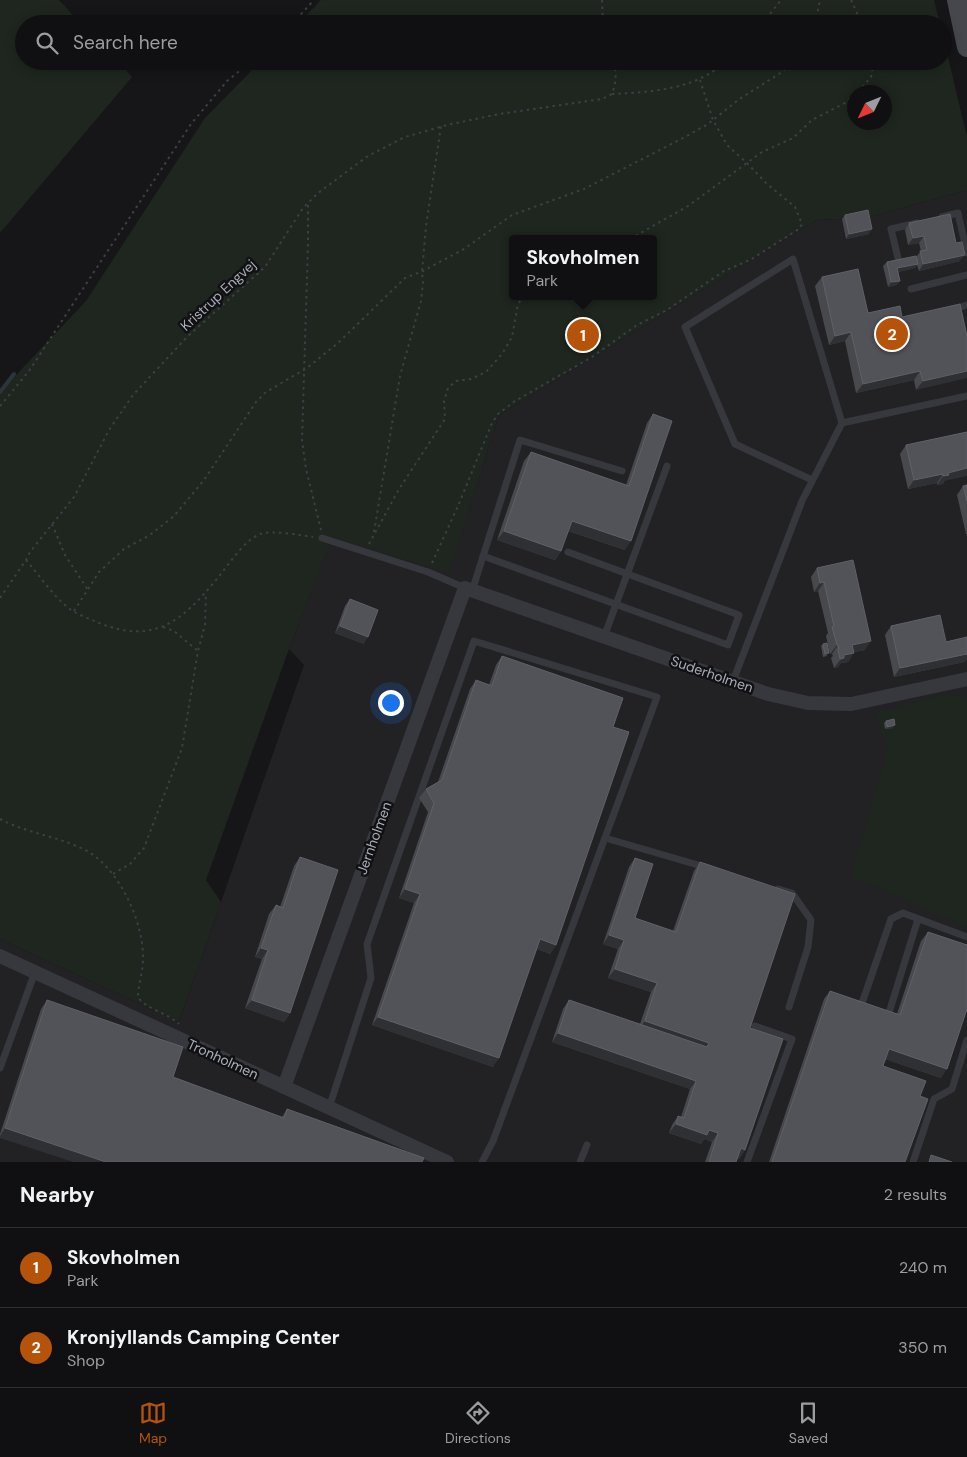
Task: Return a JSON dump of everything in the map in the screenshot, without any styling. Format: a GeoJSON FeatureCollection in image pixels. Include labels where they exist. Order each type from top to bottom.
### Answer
{"type":"FeatureCollection","features":[{"type":"Feature","properties":{"kind":"street"},"geometry":{"type":"LineString","coordinates":[[957,0],[967,47]]}},
{"type":"Feature","properties":{"kind":"street","name":"Suderholmen"},"geometry":{"type":"LineString","coordinates":[[468,589],[768,694],[808,703],[851,704],[967,679]]}},
{"type":"Feature","properties":{"kind":"street","name":"Jernholmen"},"geometry":{"type":"LineString","coordinates":[[284,1087],[468,589]]}},
{"type":"Feature","properties":{"kind":"street","name":"Tronholmen"},"geometry":{"type":"LineString","coordinates":[[0,956],[446,1162]]}},
{"type":"Feature","properties":{"kind":"lane"},"geometry":{"type":"LineString","coordinates":[[898,258],[891,229],[958,213],[967,253]]}},
{"type":"Feature","properties":{"kind":"lane"},"geometry":{"type":"LineString","coordinates":[[733,681],[802,500],[842,423],[793,259],[685,327],[736,444],[812,480]]}},
{"type":"Feature","properties":{"kind":"lane"},"geometry":{"type":"LineString","coordinates":[[911,289],[967,275]]}},
{"type":"Feature","properties":{"kind":"lane"},"geometry":{"type":"LineString","coordinates":[[948,310],[967,305]]}},
{"type":"Feature","properties":{"kind":"lane"},"geometry":{"type":"LineString","coordinates":[[842,423],[967,396]]}},
{"type":"Feature","properties":{"kind":"lane"},"geometry":{"type":"LineString","coordinates":[[322,538],[428,572],[468,589],[483,556],[520,440],[622,471]]}},
{"type":"Feature","properties":{"kind":"lane"},"geometry":{"type":"LineString","coordinates":[[604,637],[667,466]]}},
{"type":"Feature","properties":{"kind":"lane"},"geometry":{"type":"LineString","coordinates":[[483,556],[728,645],[739,615],[568,552]]}},
{"type":"Feature","properties":{"kind":"lane"},"geometry":{"type":"LineString","coordinates":[[329,1108],[371,978],[366,944],[474,640],[657,697],[494,1141],[482,1162]]}},
{"type":"Feature","properties":{"kind":"lane"},"geometry":{"type":"LineString","coordinates":[[605,838],[717,871]]}},
{"type":"Feature","properties":{"kind":"lane"},"geometry":{"type":"LineString","coordinates":[[773,887],[792,893],[811,920],[808,947],[789,1007]]}},
{"type":"Feature","properties":{"kind":"lane"},"geometry":{"type":"LineString","coordinates":[[859,1012],[891,919],[903,913],[967,937]]}},
{"type":"Feature","properties":{"kind":"lane"},"geometry":{"type":"LineString","coordinates":[[886,1022],[918,919]]}},
{"type":"Feature","properties":{"kind":"lane"},"geometry":{"type":"LineString","coordinates":[[0,1068],[35,972]]}},
{"type":"Feature","properties":{"kind":"lane"},"geometry":{"type":"LineString","coordinates":[[747,1162],[792,1040],[755,1026]]}},
{"type":"Feature","properties":{"kind":"lane"},"geometry":{"type":"LineString","coordinates":[[913,1162],[934,1099],[952,1090],[967,1040]]}},
{"type":"Feature","properties":{"kind":"lane"},"geometry":{"type":"LineString","coordinates":[[582,1161],[588,1145]]}},
{"type":"Feature","properties":{"kind":"path"},"geometry":{"type":"LineString","coordinates":[[300,15],[314,0]]}},
{"type":"Feature","properties":{"kind":"path"},"geometry":{"type":"LineString","coordinates":[[602,0],[603,15]]}},
{"type":"Feature","properties":{"kind":"path"},"geometry":{"type":"LineString","coordinates":[[769,15],[781,0]]}},
{"type":"Feature","properties":{"kind":"path"},"geometry":{"type":"LineString","coordinates":[[817,15],[820,0]]}},
{"type":"Feature","properties":{"kind":"path"},"geometry":{"type":"LineString","coordinates":[[851,0],[858,15]]}},
{"type":"Feature","properties":{"kind":"path"},"geometry":{"type":"LineString","coordinates":[[0,406],[29,371],[191,124],[227,82],[241,70]]}},
{"type":"Feature","properties":{"kind":"path"},"geometry":{"type":"LineString","coordinates":[[612,94],[615,86],[616,70]]}},
{"type":"Feature","properties":{"kind":"path","name":"Kristrup Engvej"},"geometry":{"type":"LineString","coordinates":[[0,598],[30,552],[74,497],[109,430],[133,395],[187,337],[265,267],[308,203],[318,193],[368,156],[405,137],[441,126],[498,114],[602,99],[612,94],[678,87],[700,80],[716,70]]}},
{"type":"Feature","properties":{"kind":"path"},"geometry":{"type":"LineString","coordinates":[[74,611],[99,572],[124,550],[150,535],[174,516],[204,480],[256,402],[266,392],[303,371],[338,343],[405,278],[422,272],[464,249],[512,215],[584,189],[685,137],[713,120],[738,100],[785,70]]}},
{"type":"Feature","properties":{"kind":"path"},"geometry":{"type":"LineString","coordinates":[[864,85],[871,77],[872,70]]}},
{"type":"Feature","properties":{"kind":"path"},"geometry":{"type":"LineString","coordinates":[[428,572],[458,506],[492,423],[498,414],[515,401],[592,357],[637,325],[667,310],[724,271],[750,260],[799,229],[802,224],[795,207],[727,145],[713,120],[700,80]]}},
{"type":"Feature","properties":{"kind":"path"},"geometry":{"type":"LineString","coordinates":[[637,235],[688,206],[762,152],[793,138],[812,120],[847,101]]}},
{"type":"Feature","properties":{"kind":"path"},"geometry":{"type":"LineString","coordinates":[[374,532],[400,376],[421,301],[426,226],[441,126]]}},
{"type":"Feature","properties":{"kind":"path"},"geometry":{"type":"LineString","coordinates":[[26,560],[67,607],[112,628],[146,631],[163,627],[190,609],[245,546],[257,535],[265,532],[322,538],[306,469],[302,440],[308,203]]}},
{"type":"Feature","properties":{"kind":"path"},"geometry":{"type":"LineString","coordinates":[[366,551],[374,532],[399,489],[445,419],[444,401],[448,388],[456,381],[471,379],[486,372],[502,354],[512,337],[518,304],[521,300]]}},
{"type":"Feature","properties":{"kind":"path"},"geometry":{"type":"LineString","coordinates":[[52,524],[64,555],[88,590]]}},
{"type":"Feature","properties":{"kind":"path"},"geometry":{"type":"LineString","coordinates":[[113,874],[130,864],[144,848],[182,748],[198,651],[205,625],[206,592]]}},
{"type":"Feature","properties":{"kind":"path"},"geometry":{"type":"LineString","coordinates":[[163,627],[174,631],[198,651]]}},
{"type":"Feature","properties":{"kind":"path"},"geometry":{"type":"LineString","coordinates":[[0,819],[85,850],[113,874],[136,917],[140,933],[143,958],[138,997],[143,1003],[173,1018],[197,1047]]}},
{"type":"Feature","properties":{"kind":"shaded area"},"geometry":{"type":"Polygon","coordinates":[[[0,0],[59,0],[73,15],[15,15],[15,70],[125,70],[132,77],[0,233],[0,0]]]}},
{"type":"Feature","properties":{"kind":"shaded area"},"geometry":{"type":"Polygon","coordinates":[[[321,0],[934,0],[938,15],[307,15],[321,0]]]}},
{"type":"Feature","properties":{"kind":"shaded area"},"geometry":{"type":"Polygon","coordinates":[[[252,70],[951,70],[967,137],[967,190],[866,218],[817,220],[499,415],[449,573],[333,537],[289,649],[206,880],[221,902],[179,1022],[0,939],[0,392],[86,301],[205,118],[252,70]]]}},
{"type":"Feature","properties":{"kind":"shaded area"},"geometry":{"type":"Polygon","coordinates":[[[967,190],[967,1162],[0,1162],[0,939],[179,1022],[304,665],[289,649],[333,536],[449,572],[499,415],[817,220],[866,218],[967,190]]]}},
{"type":"Feature","properties":{"kind":"shaded area"},"geometry":{"type":"Polygon","coordinates":[[[943,695],[964,696],[967,699],[967,927],[851,876],[888,750],[875,713],[943,695]]]}},
{"type":"Feature","properties":{"kind":"building"},"geometry":{"type":"Polygon","coordinates":[[[868,210],[872,229],[849,234],[845,215],[868,210]]]}},
{"type":"Feature","properties":{"kind":"building"},"geometry":{"type":"Polygon","coordinates":[[[950,214],[956,243],[962,242],[965,255],[923,264],[920,251],[927,250],[924,236],[913,238],[909,223],[950,214]]]}},
{"type":"Feature","properties":{"kind":"building"},"geometry":{"type":"Polygon","coordinates":[[[916,256],[918,264],[897,268],[900,281],[891,282],[887,262],[916,256]]]}},
{"type":"Feature","properties":{"kind":"building"},"geometry":{"type":"Polygon","coordinates":[[[858,269],[868,313],[900,306],[902,317],[960,304],[967,336],[967,371],[923,381],[920,371],[863,384],[851,332],[835,336],[822,277],[858,269]]]}},
{"type":"Feature","properties":{"kind":"building"},"geometry":{"type":"Polygon","coordinates":[[[653,414],[672,421],[631,541],[572,521],[561,551],[504,531],[531,452],[629,486],[653,414]]]}},
{"type":"Feature","properties":{"kind":"building"},"geometry":{"type":"Polygon","coordinates":[[[967,432],[967,468],[948,473],[949,475],[943,476],[943,474],[914,480],[906,445],[967,432]]]}},
{"type":"Feature","properties":{"kind":"building"},"geometry":{"type":"Polygon","coordinates":[[[967,485],[967,501],[963,486],[967,485]]]}},
{"type":"Feature","properties":{"kind":"building"},"geometry":{"type":"Polygon","coordinates":[[[853,560],[871,641],[852,645],[854,653],[844,655],[844,658],[840,659],[824,582],[820,583],[817,568],[853,560]]]}},
{"type":"Feature","properties":{"kind":"building"},"geometry":{"type":"Polygon","coordinates":[[[350,599],[378,610],[368,637],[340,626],[350,599]]]}},
{"type":"Feature","properties":{"kind":"building"},"geometry":{"type":"Polygon","coordinates":[[[940,615],[946,642],[967,637],[967,654],[900,668],[891,626],[940,615]]]}},
{"type":"Feature","properties":{"kind":"building"},"geometry":{"type":"Polygon","coordinates":[[[827,643],[829,653],[825,654],[823,644],[827,643]]]}},
{"type":"Feature","properties":{"kind":"building"},"geometry":{"type":"Polygon","coordinates":[[[502,656],[623,698],[613,727],[629,732],[556,945],[540,939],[499,1058],[378,1017],[420,894],[405,889],[434,803],[426,789],[442,780],[476,680],[492,686],[502,656]]]}},
{"type":"Feature","properties":{"kind":"building"},"geometry":{"type":"Polygon","coordinates":[[[894,719],[895,725],[887,727],[886,721],[894,719]]]}},
{"type":"Feature","properties":{"kind":"building"},"geometry":{"type":"Polygon","coordinates":[[[300,857],[338,870],[290,1013],[252,1000],[268,950],[261,948],[276,905],[283,908],[300,857]]]}},
{"type":"Feature","properties":{"kind":"building"},"geometry":{"type":"Polygon","coordinates":[[[635,858],[653,864],[635,918],[676,932],[700,862],[795,894],[750,1028],[783,1039],[745,1150],[741,1148],[736,1162],[709,1162],[718,1133],[709,1130],[707,1135],[676,1124],[678,1116],[684,1118],[696,1081],[558,1033],[569,1000],[707,1047],[709,1043],[645,1021],[657,983],[615,969],[624,940],[609,935],[635,858]]]}},
{"type":"Feature","properties":{"kind":"building"},"geometry":{"type":"Polygon","coordinates":[[[928,932],[967,945],[967,1009],[947,1069],[889,1049],[883,1066],[926,1081],[920,1096],[928,1099],[905,1162],[772,1162],[830,991],[900,1015],[928,932]]]}},
{"type":"Feature","properties":{"kind":"building"},"geometry":{"type":"Polygon","coordinates":[[[47,1000],[183,1047],[173,1077],[284,1118],[287,1109],[424,1158],[422,1162],[106,1162],[5,1128],[47,1000]]]}},
{"type":"Feature","properties":{"kind":"building"},"geometry":{"type":"Polygon","coordinates":[[[931,1155],[952,1162],[929,1162],[931,1155]]]}},
{"type":"Feature","properties":{"kind":"waterway"},"geometry":{"type":"LineString","coordinates":[[0,392],[14,374]]}},
{"type":"Feature","properties":{"kind":"place","name":"Kronjyllands Camping Center"},"geometry":{"type":"Point","coordinates":[892,334]}},
{"type":"Feature","properties":{"kind":"place","name":"Skovholmen"},"geometry":{"type":"Point","coordinates":[583,335]}}]}
